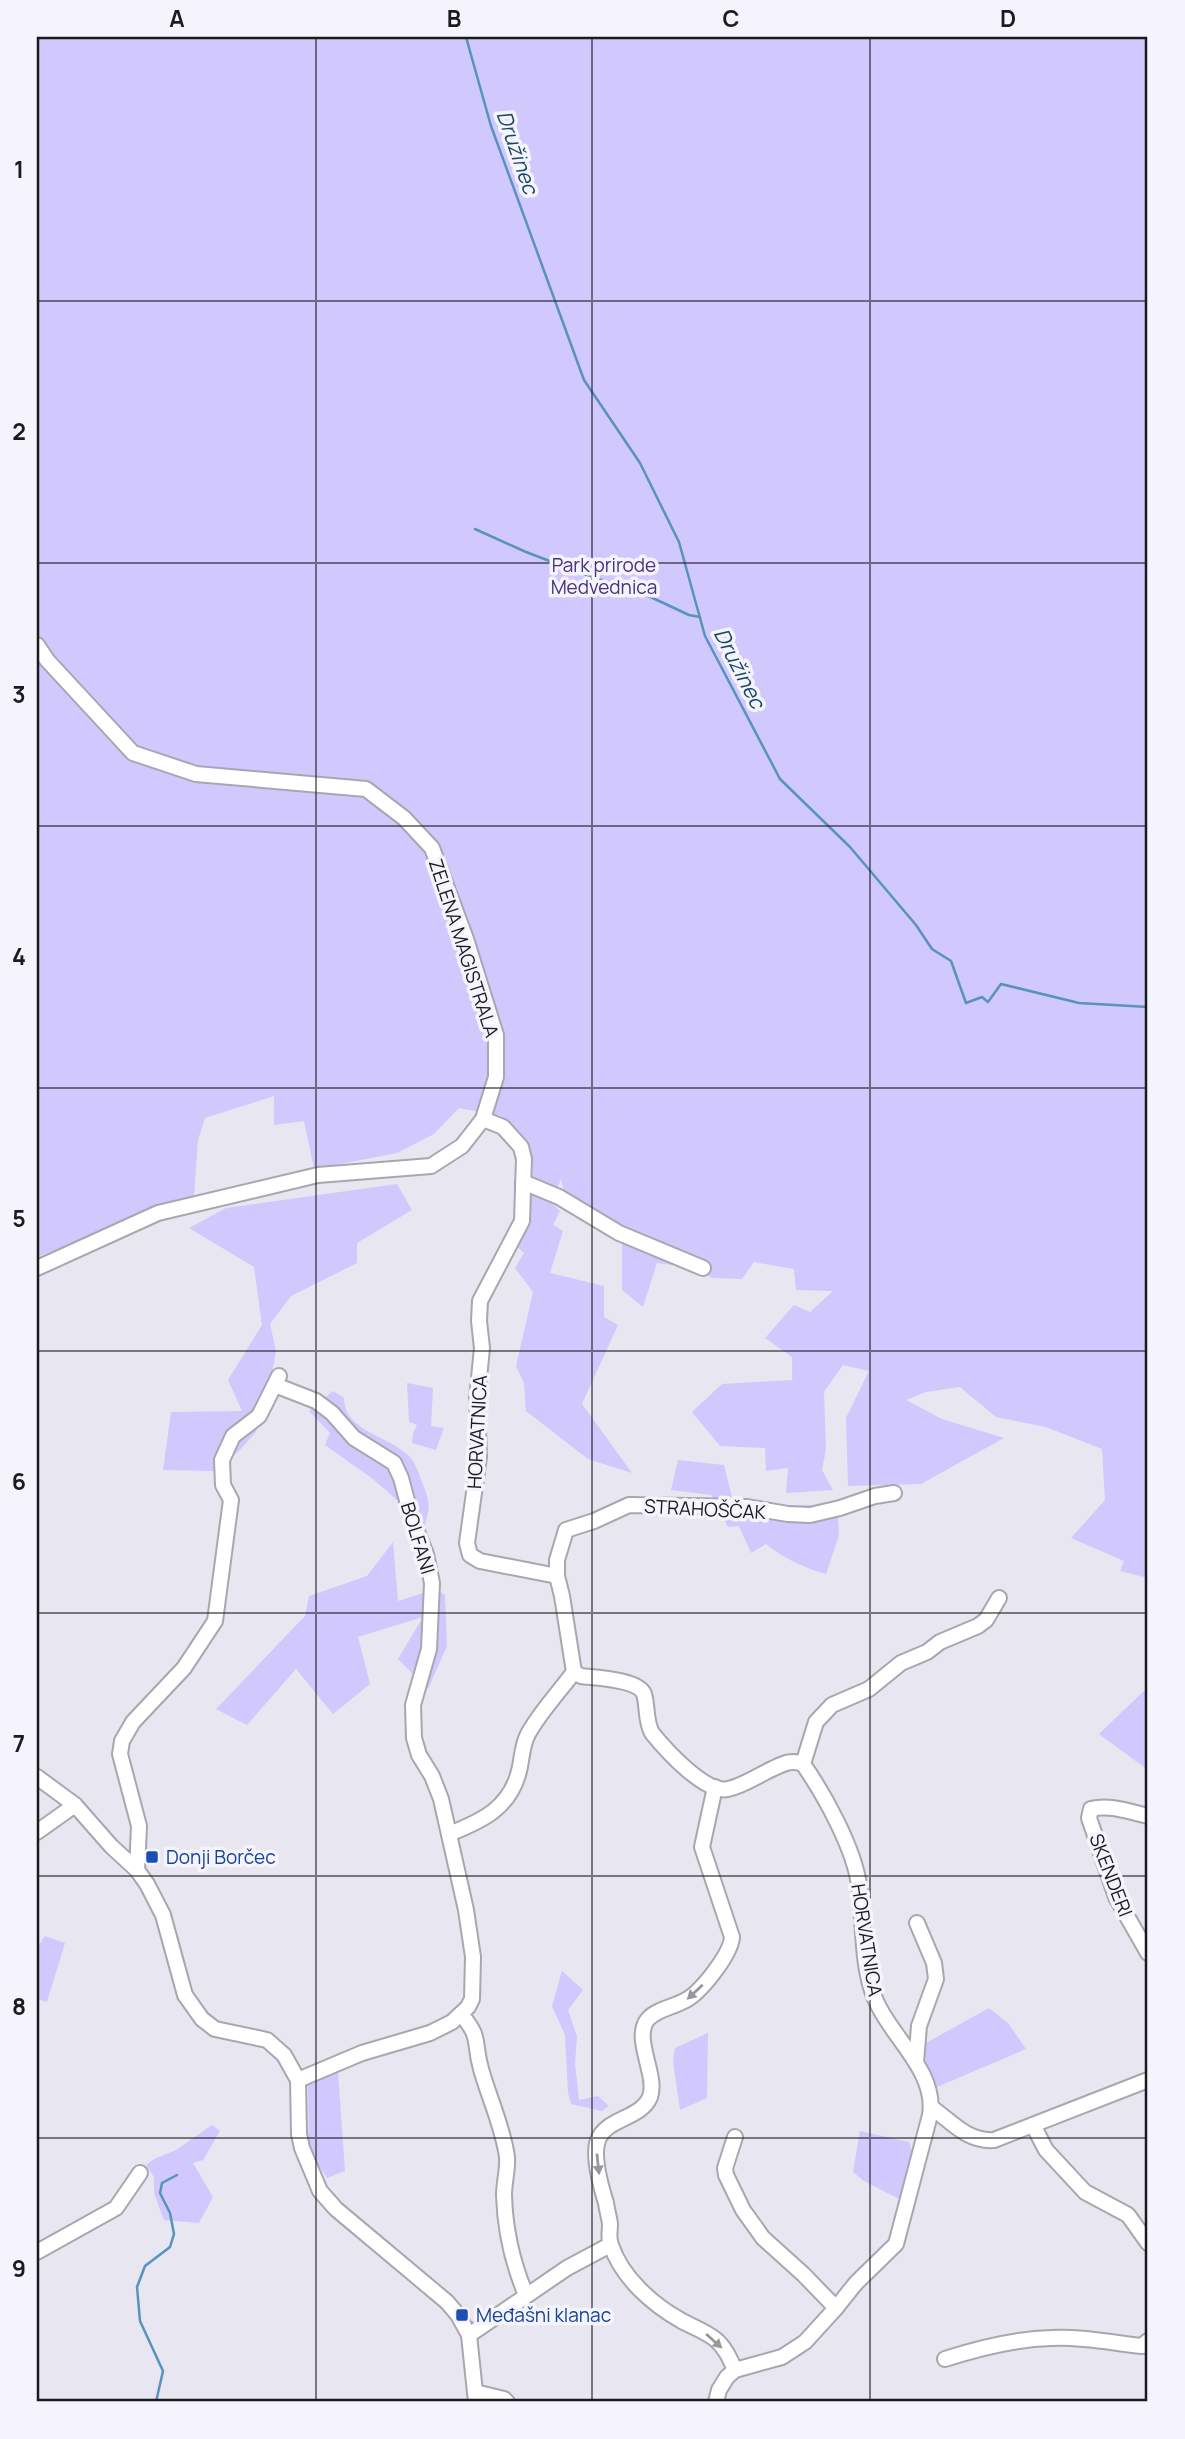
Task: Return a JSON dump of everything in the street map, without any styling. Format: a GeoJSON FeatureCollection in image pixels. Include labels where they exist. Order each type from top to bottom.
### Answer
{"type":"FeatureCollection","features":[{"type":"Feature","properties":{"kind":"street","name":"ZELENA MAGISTRALA"},"geometry":{"type":"LineString","coordinates":[[37,645],[47,660],[134,753],[196,774],[366,789],[404,818],[432,848],[466,939],[496,1035],[496,1077],[484,1119],[462,1146],[431,1166],[318,1175],[158,1213],[37,1268]]}},
{"type":"Feature","properties":{"kind":"street","name":"HORVATNICA"},"geometry":{"type":"LineString","coordinates":[[484,1119],[503,1127],[521,1147],[524,1159],[522,1221],[481,1301],[479,1321],[482,1348],[477,1398],[479,1457],[467,1543],[470,1555],[480,1561],[557,1576]]}},
{"type":"Feature","properties":{"kind":"street"},"geometry":{"type":"LineString","coordinates":[[523,1182],[559,1197],[619,1233],[703,1268]]}},
{"type":"Feature","properties":{"kind":"street","name":"BOLFANI"},"geometry":{"type":"LineString","coordinates":[[137,1870],[139,1826],[120,1754],[122,1741],[133,1722],[184,1668],[215,1621],[231,1500],[223,1485],[222,1460],[233,1436],[259,1416],[277,1381],[316,1401],[332,1413],[354,1438],[394,1463],[426,1554],[432,1584],[429,1649],[413,1705],[414,1738],[419,1755],[438,1788],[466,1910],[473,1958],[472,1999],[461,2014]]}},
{"type":"Feature","properties":{"kind":"street","name":"STRAHOŠČAK"},"geometry":{"type":"LineString","coordinates":[[557,1576],[557,1560],[566,1530],[629,1505],[747,1507],[810,1515],[874,1496],[894,1493]]}},
{"type":"Feature","properties":{"kind":"street"},"geometry":{"type":"LineString","coordinates":[[449,1834],[483,1820],[506,1800],[516,1780],[528,1733],[574,1672],[557,1576]]}},
{"type":"Feature","properties":{"kind":"street"},"geometry":{"type":"LineString","coordinates":[[574,1672],[581,1676],[628,1682],[640,1688],[652,1733],[690,1772],[715,1787],[728,1789],[788,1761],[803,1763],[816,1722],[832,1705],[869,1689],[901,1662],[978,1626],[986,1620],[999,1598]]}},
{"type":"Feature","properties":{"kind":"street","name":"HORVATNICA"},"geometry":{"type":"LineString","coordinates":[[803,1763],[835,1816],[857,1874],[868,1970],[876,2002],[916,2063],[928,2090],[931,2106]]}},
{"type":"Feature","properties":{"kind":"street"},"geometry":{"type":"LineString","coordinates":[[37,1777],[75,1805],[147,1884],[163,1915],[185,1995],[207,2024],[215,2029],[254,2036],[278,2047],[298,2080],[302,2148],[320,2191],[337,2209],[447,2302],[469,2335],[475,2397],[504,2399],[507,2402]]}},
{"type":"Feature","properties":{"kind":"street"},"geometry":{"type":"LineString","coordinates":[[715,1787],[702,1847],[732,1943],[694,1995],[654,2014],[645,2023],[643,2039],[651,2084],[649,2099],[642,2108],[606,2130],[598,2139],[597,2159],[609,2215],[610,2245],[625,2271],[638,2288],[673,2316],[715,2339],[735,2370]]}},
{"type":"Feature","properties":{"kind":"street"},"geometry":{"type":"LineString","coordinates":[[37,1832],[75,1805]]}},
{"type":"Feature","properties":{"kind":"street","name":"SKENDERI"},"geometry":{"type":"LineString","coordinates":[[1148,1816],[1098,1807],[1091,1809],[1089,1818],[1116,1897],[1148,1953]]}},
{"type":"Feature","properties":{"kind":"street","name":"HORVATNICA"},"geometry":{"type":"LineString","coordinates":[[916,1923],[933,1963],[936,1979],[919,2026],[916,2063]]}},
{"type":"Feature","properties":{"kind":"street"},"geometry":{"type":"LineString","coordinates":[[298,2080],[362,2053],[442,2028],[461,2014],[476,2035],[480,2065],[504,2144],[507,2160],[504,2194],[508,2240],[515,2269],[526,2295]]}},
{"type":"Feature","properties":{"kind":"street"},"geometry":{"type":"LineString","coordinates":[[716,2402],[719,2390],[735,2370],[771,2361],[793,2351],[821,2325],[856,2283],[889,2252],[900,2236],[931,2106],[960,2130],[982,2139],[1001,2138],[1148,2080]]}},
{"type":"Feature","properties":{"kind":"street"},"geometry":{"type":"LineString","coordinates":[[1033,2125],[1046,2150],[1085,2192],[1128,2215],[1148,2243]]}},
{"type":"Feature","properties":{"kind":"street"},"geometry":{"type":"LineString","coordinates":[[735,2137],[725,2168],[743,2210],[763,2238],[836,2308]]}},
{"type":"Feature","properties":{"kind":"street"},"geometry":{"type":"LineString","coordinates":[[37,2252],[116,2208],[140,2173]]}},
{"type":"Feature","properties":{"kind":"street"},"geometry":{"type":"LineString","coordinates":[[469,2335],[567,2268],[610,2245]]}},
{"type":"Feature","properties":{"kind":"street"},"geometry":{"type":"LineString","coordinates":[[945,2359],[974,2350],[1042,2339],[1074,2339],[1142,2346],[1148,2342]]}},
{"type":"Feature","properties":{"kind":"green space","name":"Park prirode Medvednica"},"geometry":{"type":"Polygon","coordinates":[[[37,37],[1148,37],[1148,1578],[1120,1571],[1124,1561],[1071,1538],[1105,1500],[1102,1449],[1046,1427],[996,1417],[960,1387],[926,1392],[906,1400],[942,1419],[1004,1438],[921,1484],[848,1486],[846,1418],[869,1371],[843,1365],[824,1392],[826,1449],[822,1470],[833,1490],[786,1493],[788,1468],[766,1471],[765,1448],[720,1446],[692,1412],[722,1384],[792,1380],[792,1357],[765,1338],[794,1305],[810,1312],[833,1291],[796,1290],[794,1269],[754,1262],[742,1279],[713,1278],[688,1267],[657,1263],[643,1307],[622,1290],[622,1226],[607,1230],[595,1229],[589,1218],[569,1211],[561,1179],[552,1203],[560,1211],[553,1225],[563,1231],[550,1273],[604,1286],[604,1317],[618,1325],[582,1404],[632,1473],[588,1459],[526,1411],[524,1383],[516,1366],[533,1292],[515,1268],[524,1253],[514,1244],[529,1204],[533,1166],[501,1116],[459,1108],[434,1134],[397,1153],[314,1169],[304,1121],[274,1125],[274,1096],[205,1118],[198,1140],[194,1196],[37,1257],[37,37]]]}},
{"type":"Feature","properties":{"kind":"green space"},"geometry":{"type":"Polygon","coordinates":[[[397,1184],[412,1210],[357,1243],[357,1263],[291,1296],[270,1324],[276,1351],[256,1432],[215,1471],[163,1470],[171,1412],[242,1411],[228,1380],[262,1325],[254,1267],[189,1228],[226,1208],[397,1184]]]}},
{"type":"Feature","properties":{"kind":"green space"},"geometry":{"type":"Polygon","coordinates":[[[407,1383],[433,1388],[431,1426],[444,1428],[436,1450],[412,1443],[417,1425],[409,1422],[407,1383]]]}},
{"type":"Feature","properties":{"kind":"green space"},"geometry":{"type":"Polygon","coordinates":[[[333,1391],[344,1398],[346,1409],[360,1426],[402,1450],[412,1460],[428,1501],[424,1530],[407,1534],[397,1500],[373,1479],[325,1445],[330,1433],[309,1411],[333,1391]]]}},
{"type":"Feature","properties":{"kind":"green space"},"geometry":{"type":"Polygon","coordinates":[[[678,1460],[724,1465],[734,1506],[837,1505],[839,1535],[826,1574],[794,1562],[766,1544],[751,1553],[739,1526],[728,1527],[711,1495],[671,1490],[678,1460]]]}},
{"type":"Feature","properties":{"kind":"green space"},"geometry":{"type":"Polygon","coordinates":[[[393,1542],[398,1601],[436,1589],[445,1595],[447,1646],[428,1689],[398,1659],[423,1617],[358,1637],[370,1684],[333,1714],[296,1669],[247,1725],[216,1709],[305,1616],[309,1596],[367,1576],[393,1542]]]}},
{"type":"Feature","properties":{"kind":"green space"},"geometry":{"type":"Polygon","coordinates":[[[1148,1687],[1148,1770],[1099,1734],[1148,1687]]]}},
{"type":"Feature","properties":{"kind":"green space"},"geometry":{"type":"Polygon","coordinates":[[[45,1936],[65,1943],[47,2002],[37,1999],[37,1948],[45,1936]]]}},
{"type":"Feature","properties":{"kind":"green space"},"geometry":{"type":"Polygon","coordinates":[[[562,1971],[583,1990],[568,2010],[577,2036],[575,2063],[579,2100],[598,2096],[609,2106],[602,2111],[571,2104],[565,2035],[552,2006],[562,1971]]]}},
{"type":"Feature","properties":{"kind":"green space"},"geometry":{"type":"Polygon","coordinates":[[[989,2008],[1008,2023],[1026,2049],[932,2089],[927,2073],[924,2044],[989,2008]]]}},
{"type":"Feature","properties":{"kind":"green space"},"geometry":{"type":"Polygon","coordinates":[[[708,2033],[707,2098],[680,2110],[673,2061],[675,2048],[708,2033]]]}},
{"type":"Feature","properties":{"kind":"green space"},"geometry":{"type":"Polygon","coordinates":[[[338,2072],[345,2171],[327,2178],[309,2151],[308,2083],[338,2072]]]}},
{"type":"Feature","properties":{"kind":"green space"},"geometry":{"type":"Polygon","coordinates":[[[212,2125],[220,2131],[203,2160],[193,2163],[213,2197],[199,2223],[164,2220],[154,2193],[154,2177],[146,2165],[176,2150],[212,2125]]]}},
{"type":"Feature","properties":{"kind":"green space"},"geometry":{"type":"Polygon","coordinates":[[[860,2131],[909,2142],[914,2158],[905,2202],[864,2181],[853,2172],[860,2131]]]}},
{"type":"Feature","properties":{"kind":"waterway","name":"Družinec"},"geometry":{"type":"LineString","coordinates":[[466,37],[491,126],[584,380],[640,463],[679,542],[705,636],[780,779],[850,847],[916,925],[932,949],[951,961],[966,1003],[982,997],[988,1002],[1001,984],[1079,1003],[1148,1007]]}},
{"type":"Feature","properties":{"kind":"waterway"},"geometry":{"type":"LineString","coordinates":[[475,529],[526,552],[642,593],[689,615],[700,617]]}},
{"type":"Feature","properties":{"kind":"waterway"},"geometry":{"type":"LineString","coordinates":[[156,2402],[163,2371],[140,2321],[137,2287],[145,2266],[170,2247],[174,2234],[170,2213],[160,2193],[162,2183],[177,2175]]}},
{"type":"Feature","properties":{"kind":"place","name":"Donji Borčec"},"geometry":{"type":"Point","coordinates":[152,1857]}},
{"type":"Feature","properties":{"kind":"place","name":"Međašni klanac"},"geometry":{"type":"Point","coordinates":[462,2315]}}]}
